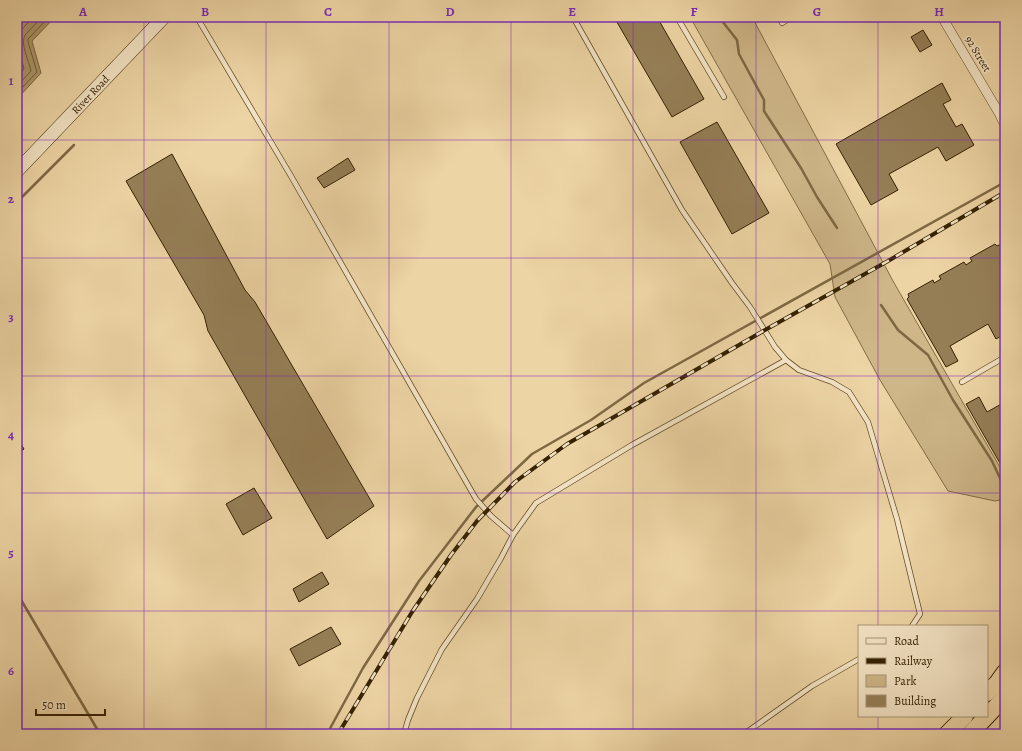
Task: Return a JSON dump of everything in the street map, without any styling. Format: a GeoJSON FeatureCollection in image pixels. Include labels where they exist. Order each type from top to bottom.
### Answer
{"type":"FeatureCollection","features":[{"type":"Feature","properties":{"kind":"highway"},"geometry":{"type":"LineString","coordinates":[[988,692],[1005,672]]}},
{"type":"Feature","properties":{"kind":"highway"},"geometry":{"type":"LineString","coordinates":[[988,715],[1005,697]]}},
{"type":"Feature","properties":{"kind":"highway"},"geometry":{"type":"LineString","coordinates":[[947,734],[963,717]]}},
{"type":"Feature","properties":{"kind":"highway"},"geometry":{"type":"LineString","coordinates":[[970,734],[986,717]]}},
{"type":"Feature","properties":{"kind":"main road","name":"River Road"},"geometry":{"type":"LineString","coordinates":[[17,171],[164,17]]}},
{"type":"Feature","properties":{"kind":"street","name":"92 Street"},"geometry":{"type":"LineString","coordinates":[[942,17],[1005,124]]}},
{"type":"Feature","properties":{"kind":"lane"},"geometry":{"type":"LineString","coordinates":[[196,17],[291,176],[476,499],[491,516],[513,535]]}},
{"type":"Feature","properties":{"kind":"lane"},"geometry":{"type":"LineString","coordinates":[[573,17],[682,210],[732,283],[750,306],[775,347],[786,360],[799,370],[832,382],[849,392],[868,422],[897,519],[920,614],[913,625]]}},
{"type":"Feature","properties":{"kind":"lane"},"geometry":{"type":"LineString","coordinates":[[677,17],[724,98]]}},
{"type":"Feature","properties":{"kind":"lane"},"geometry":{"type":"LineString","coordinates":[[779,17],[782,23],[792,17]]}},
{"type":"Feature","properties":{"kind":"lane"},"geometry":{"type":"LineString","coordinates":[[962,382],[1005,357]]}},
{"type":"Feature","properties":{"kind":"lane"},"geometry":{"type":"LineString","coordinates":[[404,734],[417,698],[442,649],[477,599],[513,535],[536,503],[632,445],[786,360]]}},
{"type":"Feature","properties":{"kind":"lane"},"geometry":{"type":"LineString","coordinates":[[744,734],[812,686],[858,660]]}},
{"type":"Feature","properties":{"kind":"lane"},"geometry":{"type":"LineString","coordinates":[[17,730],[19,734]]}},
{"type":"Feature","properties":{"kind":"green space"},"geometry":{"type":"Polygon","coordinates":[[[690,17],[752,17],[893,281],[1005,476],[1005,499],[995,501],[948,491],[880,380],[835,297],[830,264],[690,17]]]}},
{"type":"Feature","properties":{"kind":"water"},"geometry":{"type":"Polygon","coordinates":[[[17,17],[55,17],[32,41],[41,73],[17,99],[17,17]]]}},
{"type":"Feature","properties":{"kind":"building"},"geometry":{"type":"Polygon","coordinates":[[[614,17],[657,17],[704,99],[672,117],[614,17]]]}},
{"type":"Feature","properties":{"kind":"building"},"geometry":{"type":"Polygon","coordinates":[[[923,30],[932,45],[920,52],[911,37],[923,30]]]}},
{"type":"Feature","properties":{"kind":"building"},"geometry":{"type":"Polygon","coordinates":[[[942,83],[951,100],[943,104],[956,127],[962,124],[974,145],[946,161],[938,147],[889,174],[898,190],[871,205],[836,144],[942,83]]]}},
{"type":"Feature","properties":{"kind":"building"},"geometry":{"type":"Polygon","coordinates":[[[717,122],[769,213],[732,234],[680,142],[717,122]]]}},
{"type":"Feature","properties":{"kind":"building"},"geometry":{"type":"Polygon","coordinates":[[[172,154],[245,290],[255,302],[374,506],[327,539],[208,331],[204,315],[126,181],[172,154]]]}},
{"type":"Feature","properties":{"kind":"building"},"geometry":{"type":"Polygon","coordinates":[[[348,158],[355,170],[324,188],[317,178],[348,158]]]}},
{"type":"Feature","properties":{"kind":"building"},"geometry":{"type":"Polygon","coordinates":[[[1005,242],[1005,334],[996,339],[988,324],[950,346],[958,361],[946,367],[907,299],[909,297],[908,294],[933,280],[934,283],[941,279],[939,276],[964,262],[966,265],[972,261],[970,258],[995,244],[997,246],[1005,242]]]}},
{"type":"Feature","properties":{"kind":"building"},"geometry":{"type":"Polygon","coordinates":[[[979,397],[987,412],[1005,402],[1005,472],[966,404],[979,397]]]}},
{"type":"Feature","properties":{"kind":"building"},"geometry":{"type":"Polygon","coordinates":[[[17,437],[24,449],[17,454],[17,437]]]}},
{"type":"Feature","properties":{"kind":"building"},"geometry":{"type":"Polygon","coordinates":[[[254,488],[272,518],[243,535],[226,504],[254,488]]]}},
{"type":"Feature","properties":{"kind":"building"},"geometry":{"type":"Polygon","coordinates":[[[322,572],[329,584],[299,602],[293,589],[322,572]]]}},
{"type":"Feature","properties":{"kind":"building"},"geometry":{"type":"Polygon","coordinates":[[[331,627],[341,644],[299,666],[290,649],[331,627]]]}},
{"type":"Feature","properties":{"kind":"waterway"},"geometry":{"type":"LineString","coordinates":[[719,17],[737,40],[739,54],[764,100],[764,111],[801,168],[817,197],[837,228]]}},
{"type":"Feature","properties":{"kind":"waterway"},"geometry":{"type":"LineString","coordinates":[[17,202],[74,145]]}},
{"type":"Feature","properties":{"kind":"waterway"},"geometry":{"type":"LineString","coordinates":[[327,734],[363,668],[419,581],[476,507],[532,454],[591,420],[644,383],[1005,182]]}},
{"type":"Feature","properties":{"kind":"waterway"},"geometry":{"type":"LineString","coordinates":[[881,305],[898,330],[928,355],[953,400],[992,461],[1005,489]]}},
{"type":"Feature","properties":{"kind":"waterway"},"geometry":{"type":"LineString","coordinates":[[17,593],[100,734]]}},
{"type":"Feature","properties":{"kind":"railway"},"geometry":{"type":"LineString","coordinates":[[338,734],[412,612],[451,555],[477,521],[515,482],[567,444],[888,261],[1005,192]]}}]}
